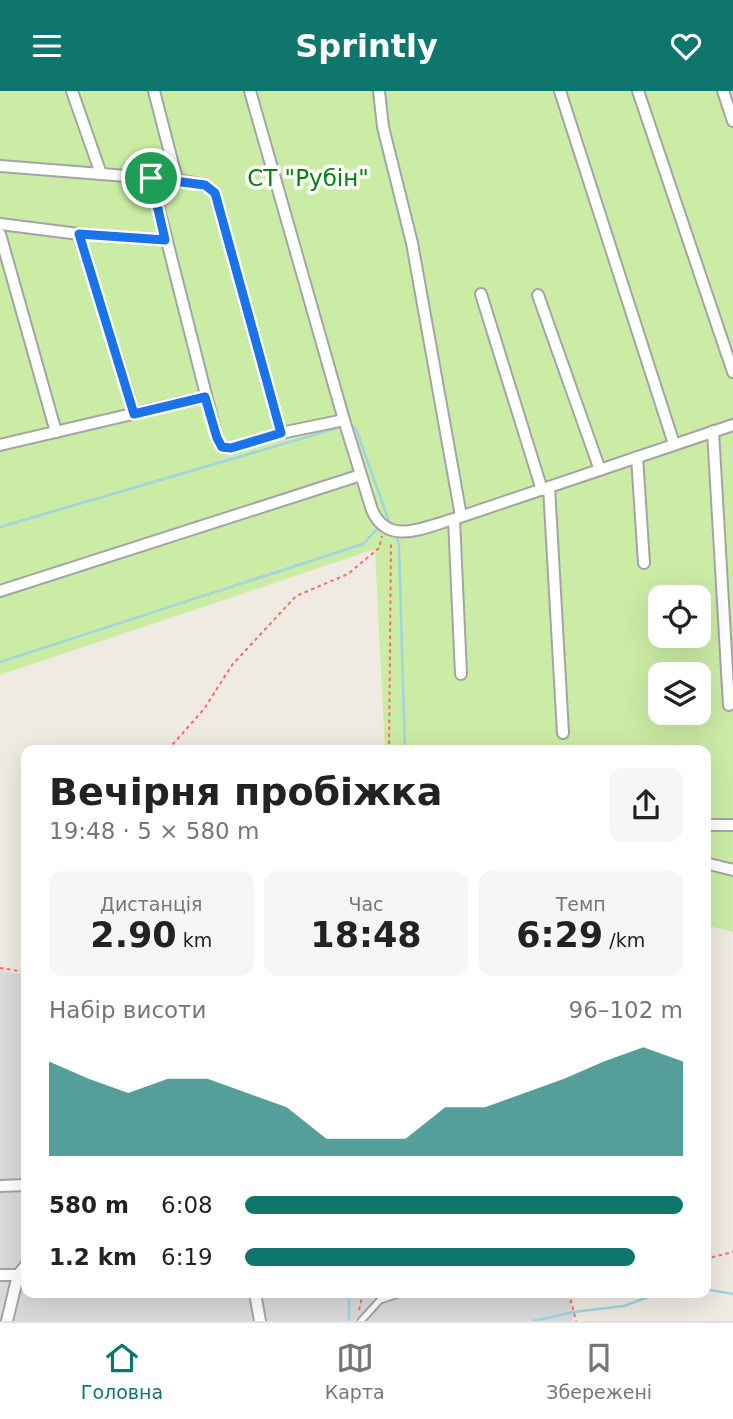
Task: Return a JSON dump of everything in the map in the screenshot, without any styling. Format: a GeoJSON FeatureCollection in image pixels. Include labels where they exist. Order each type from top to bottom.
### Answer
{"type":"FeatureCollection","features":[{"type":"Feature","properties":{"kind":"street"},"geometry":{"type":"LineString","coordinates":[[72,91],[100,174]]}},
{"type":"Feature","properties":{"kind":"street"},"geometry":{"type":"LineString","coordinates":[[154,91],[177,180]]}},
{"type":"Feature","properties":{"kind":"street"},"geometry":{"type":"LineString","coordinates":[[250,91],[361,475],[375,517],[388,530],[415,530],[458,518],[733,425]]}},
{"type":"Feature","properties":{"kind":"street"},"geometry":{"type":"LineString","coordinates":[[379,91],[383,127],[412,243],[458,518],[461,674]]}},
{"type":"Feature","properties":{"kind":"street"},"geometry":{"type":"LineString","coordinates":[[560,91],[674,444]]}},
{"type":"Feature","properties":{"kind":"street"},"geometry":{"type":"LineString","coordinates":[[638,91],[733,372]]}},
{"type":"Feature","properties":{"kind":"street"},"geometry":{"type":"LineString","coordinates":[[723,91],[733,121]]}},
{"type":"Feature","properties":{"kind":"street"},"geometry":{"type":"LineString","coordinates":[[0,166],[177,180],[205,185],[215,193],[281,433]]}},
{"type":"Feature","properties":{"kind":"street"},"geometry":{"type":"LineString","coordinates":[[151,178],[205,397],[222,447],[231,448],[281,433],[344,420]]}},
{"type":"Feature","properties":{"kind":"street"},"geometry":{"type":"LineString","coordinates":[[0,224],[79,234],[165,240]]}},
{"type":"Feature","properties":{"kind":"street"},"geometry":{"type":"LineString","coordinates":[[0,234],[56,432]]}},
{"type":"Feature","properties":{"kind":"street"},"geometry":{"type":"LineString","coordinates":[[79,234],[134,414]]}},
{"type":"Feature","properties":{"kind":"street"},"geometry":{"type":"LineString","coordinates":[[481,294],[545,489],[563,733]]}},
{"type":"Feature","properties":{"kind":"street"},"geometry":{"type":"LineString","coordinates":[[538,295],[600,470]]}},
{"type":"Feature","properties":{"kind":"street"},"geometry":{"type":"LineString","coordinates":[[0,445],[205,397]]}},
{"type":"Feature","properties":{"kind":"street"},"geometry":{"type":"LineString","coordinates":[[713,431],[729,705]]}},
{"type":"Feature","properties":{"kind":"street"},"geometry":{"type":"LineString","coordinates":[[637,457],[644,563]]}},
{"type":"Feature","properties":{"kind":"street"},"geometry":{"type":"LineString","coordinates":[[0,591],[361,475]]}},
{"type":"Feature","properties":{"kind":"street"},"geometry":{"type":"LineString","coordinates":[[711,825],[733,825]]}},
{"type":"Feature","properties":{"kind":"street"},"geometry":{"type":"LineString","coordinates":[[711,864],[733,870]]}},
{"type":"Feature","properties":{"kind":"street"},"geometry":{"type":"LineString","coordinates":[[0,1185],[21,1185]]}},
{"type":"Feature","properties":{"kind":"street"},"geometry":{"type":"LineString","coordinates":[[7,1321],[21,1271]]}},
{"type":"Feature","properties":{"kind":"street"},"geometry":{"type":"LineString","coordinates":[[0,1275],[18,1275]]}},
{"type":"Feature","properties":{"kind":"street"},"geometry":{"type":"LineString","coordinates":[[256,1298],[260,1321]]}},
{"type":"Feature","properties":{"kind":"lane"},"geometry":{"type":"LineString","coordinates":[[361,1321],[380,1300],[386,1298]]}},
{"type":"Feature","properties":{"kind":"path"},"geometry":{"type":"LineString","coordinates":[[173,745],[204,709],[232,665],[296,596],[348,574],[379,548],[388,530]]}},
{"type":"Feature","properties":{"kind":"path"},"geometry":{"type":"LineString","coordinates":[[388,530],[389,745]]}},
{"type":"Feature","properties":{"kind":"path"},"geometry":{"type":"LineString","coordinates":[[0,968],[21,971]]}},
{"type":"Feature","properties":{"kind":"path"},"geometry":{"type":"LineString","coordinates":[[711,1258],[733,1252]]}},
{"type":"Feature","properties":{"kind":"path"},"geometry":{"type":"LineString","coordinates":[[359,1312],[362,1298]]}},
{"type":"Feature","properties":{"kind":"path"},"geometry":{"type":"LineString","coordinates":[[570,1298],[576,1321]]}},
{"type":"Feature","properties":{"kind":"shaded area"},"geometry":{"type":"Polygon","coordinates":[[[0,971],[21,974],[21,1298],[571,1298],[573,1321],[0,1321],[0,971]]]}},
{"type":"Feature","properties":{"kind":"green space","name":"СТ \"Рубін\""},"geometry":{"type":"Polygon","coordinates":[[[0,91],[733,91],[733,932],[711,926],[711,745],[385,745],[375,549],[0,675],[0,91]]]}},
{"type":"Feature","properties":{"kind":"waterway"},"geometry":{"type":"LineString","coordinates":[[351,425],[356,429],[390,524]]}},
{"type":"Feature","properties":{"kind":"waterway"},"geometry":{"type":"LineString","coordinates":[[0,527],[341,427]]}},
{"type":"Feature","properties":{"kind":"waterway"},"geometry":{"type":"LineString","coordinates":[[0,662],[363,544],[376,530]]}},
{"type":"Feature","properties":{"kind":"waterway"},"geometry":{"type":"LineString","coordinates":[[397,539],[405,745]]}},
{"type":"Feature","properties":{"kind":"waterway"},"geometry":{"type":"LineString","coordinates":[[711,1290],[733,1294]]}},
{"type":"Feature","properties":{"kind":"waterway"},"geometry":{"type":"LineString","coordinates":[[349,1298],[349,1321]]}},
{"type":"Feature","properties":{"kind":"waterway"},"geometry":{"type":"LineString","coordinates":[[533,1321],[574,1312],[624,1306],[645,1298]]}},
{"type":"Feature","properties":{"kind":"route"},"geometry":{"type":"LineString","coordinates":[[151,178],[205,185],[215,193],[281,433],[231,448],[222,447],[205,397],[134,414],[79,234],[165,240],[151,178]]}}]}
